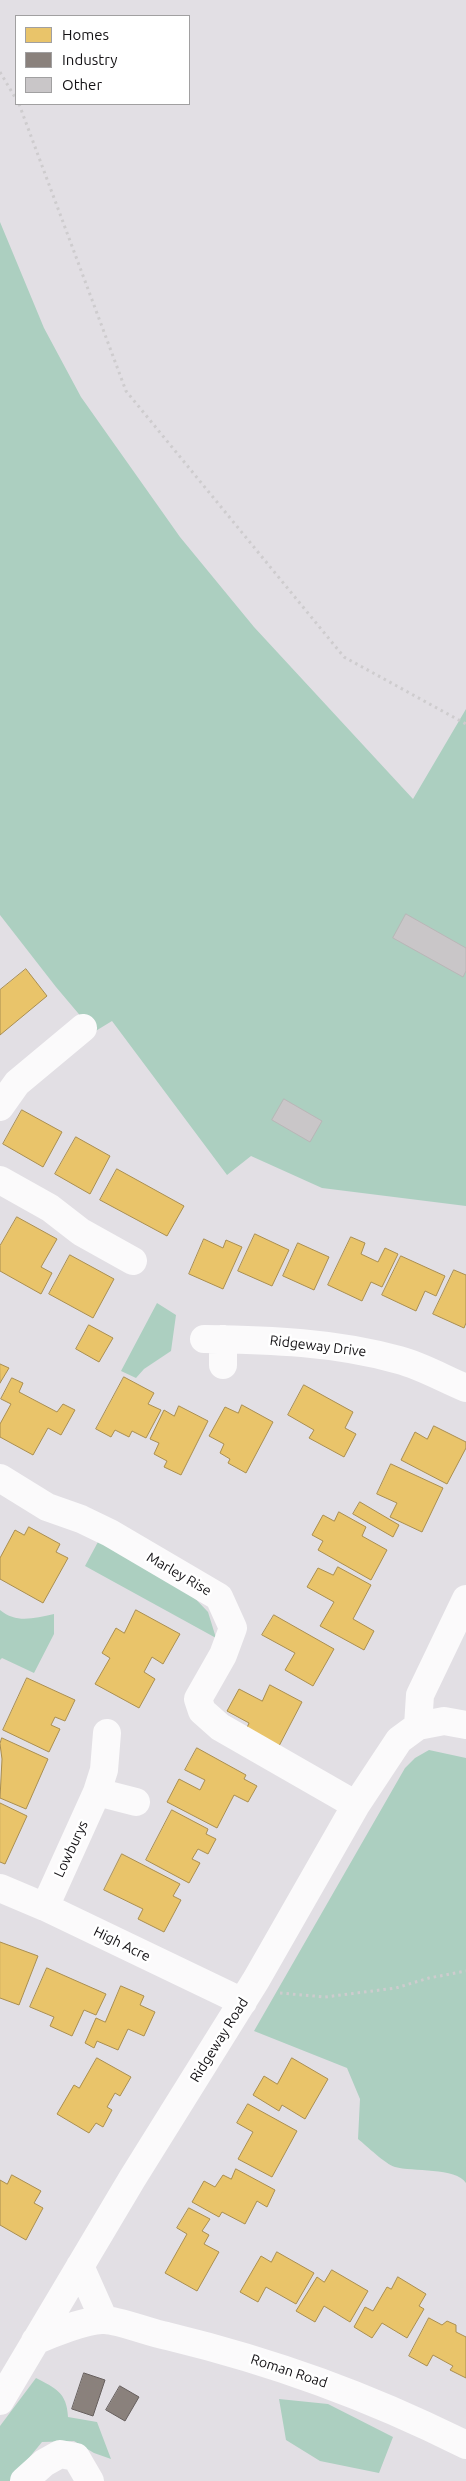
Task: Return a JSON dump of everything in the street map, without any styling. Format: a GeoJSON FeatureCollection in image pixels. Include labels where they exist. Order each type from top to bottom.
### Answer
{"type":"FeatureCollection","features":[{"type":"Feature","properties":{"kind":"street"},"geometry":{"type":"LineString","coordinates":[[0,1107],[17,1083],[83,1028]]}},
{"type":"Feature","properties":{"kind":"street"},"geometry":{"type":"LineString","coordinates":[[0,1180],[50,1208],[82,1232],[133,1261]]}},
{"type":"Feature","properties":{"kind":"street","name":"Ridgeway Drive"},"geometry":{"type":"LineString","coordinates":[[217,1348],[269,1339],[351,1348],[401,1360],[466,1388]]}},
{"type":"Feature","properties":{"kind":"street","name":"Marley Rise"},"geometry":{"type":"LineString","coordinates":[[0,1478],[47,1507],[81,1519],[110,1534],[219,1597],[233,1628],[223,1655],[198,1699],[202,1711],[220,1727],[356,1805]]}},
{"type":"Feature","properties":{"kind":"street"},"geometry":{"type":"LineString","coordinates":[[418,1726],[420,1694],[466,1599]]}},
{"type":"Feature","properties":{"kind":"street","name":"Ridgeway Road"},"geometry":{"type":"LineString","coordinates":[[0,2401],[80,2266],[249,1991],[356,1805],[399,1740],[418,1726],[444,1721],[466,1725]]}},
{"type":"Feature","properties":{"kind":"street","name":"Lowburys"},"geometry":{"type":"LineString","coordinates":[[45,1906],[97,1792],[104,1770],[107,1733]]}},
{"type":"Feature","properties":{"kind":"street"},"geometry":{"type":"LineString","coordinates":[[97,1792],[136,1802]]}},
{"type":"Feature","properties":{"kind":"street","name":"High Acre"},"geometry":{"type":"LineString","coordinates":[[0,1888],[249,1991]]}},
{"type":"Feature","properties":{"kind":"street"},"geometry":{"type":"LineString","coordinates":[[80,2266],[104,2320]]}},
{"type":"Feature","properties":{"kind":"street","name":"Roman Road"},"geometry":{"type":"LineString","coordinates":[[35,2341],[56,2332],[104,2320],[231,2352],[332,2384],[406,2415],[466,2445]]}},
{"type":"Feature","properties":{"kind":"street"},"geometry":{"type":"LineString","coordinates":[[24,2481],[44,2463],[60,2454],[76,2457],[90,2481]]}},
{"type":"Feature","properties":{"kind":"path"},"geometry":{"type":"LineString","coordinates":[[0,72],[15,97]]}},
{"type":"Feature","properties":{"kind":"path"},"geometry":{"type":"LineString","coordinates":[[19,105],[126,392],[344,657],[466,724]]}},
{"type":"Feature","properties":{"kind":"path"},"geometry":{"type":"LineString","coordinates":[[249,1991],[325,1997],[396,1988],[466,1970]]}},
{"type":"Feature","properties":{"kind":"green space"},"geometry":{"type":"Polygon","coordinates":[[[0,222],[44,328],[81,397],[180,537],[254,627],[413,799],[466,709],[466,1206],[322,1188],[251,1156],[227,1175],[112,1021],[94,1032],[0,915],[0,222]]]}},
{"type":"Feature","properties":{"kind":"green space"},"geometry":{"type":"Polygon","coordinates":[[[157,1303],[176,1315],[171,1351],[144,1369],[136,1378],[121,1371],[157,1303]]]}},
{"type":"Feature","properties":{"kind":"green space"},"geometry":{"type":"Polygon","coordinates":[[[99,1540],[187,1590],[208,1612],[216,1638],[85,1566],[99,1540]]]}},
{"type":"Feature","properties":{"kind":"green space"},"geometry":{"type":"Polygon","coordinates":[[[0,1610],[13,1617],[26,1619],[54,1614],[54,1634],[34,1673],[2,1658],[0,1660],[0,1610]]]}},
{"type":"Feature","properties":{"kind":"green space"},"geometry":{"type":"Polygon","coordinates":[[[429,1750],[466,1758],[466,2183],[453,2174],[395,2167],[386,2162],[358,2139],[360,2099],[347,2068],[254,2031],[405,1768],[415,1758],[429,1750]]]}},
{"type":"Feature","properties":{"kind":"green space"},"geometry":{"type":"Polygon","coordinates":[[[36,2378],[59,2392],[65,2402],[68,2417],[97,2422],[111,2459],[94,2453],[74,2441],[42,2442],[10,2481],[0,2481],[0,2426],[36,2378]]]}},
{"type":"Feature","properties":{"kind":"green space"},"geometry":{"type":"Polygon","coordinates":[[[279,2399],[328,2404],[393,2437],[379,2473],[320,2461],[286,2440],[279,2399]]]}},
{"type":"Feature","properties":{"kind":"building: Homes"},"geometry":{"type":"Polygon","coordinates":[[[26,969],[47,996],[0,1035],[0,990],[26,969]]]}},
{"type":"Feature","properties":{"kind":"building: Homes"},"geometry":{"type":"Polygon","coordinates":[[[22,1110],[62,1132],[43,1167],[3,1144],[22,1110]]]}},
{"type":"Feature","properties":{"kind":"building: Homes"},"geometry":{"type":"Polygon","coordinates":[[[76,1137],[110,1156],[90,1194],[55,1174],[76,1137]]]}},
{"type":"Feature","properties":{"kind":"building: Homes"},"geometry":{"type":"Polygon","coordinates":[[[117,1169],[184,1206],[167,1236],[100,1200],[117,1169]]]}},
{"type":"Feature","properties":{"kind":"building: Homes"},"geometry":{"type":"Polygon","coordinates":[[[17,1217],[57,1239],[41,1267],[52,1273],[41,1294],[0,1271],[0,1246],[17,1217]]]}},
{"type":"Feature","properties":{"kind":"building: Homes"},"geometry":{"type":"Polygon","coordinates":[[[255,1234],[289,1250],[272,1286],[238,1271],[255,1234]]]}},
{"type":"Feature","properties":{"kind":"building: Homes"},"geometry":{"type":"Polygon","coordinates":[[[351,1237],[365,1243],[361,1254],[378,1262],[385,1248],[398,1254],[382,1287],[371,1282],[362,1301],[328,1285],[351,1237]]]}},
{"type":"Feature","properties":{"kind":"building: Homes"},"geometry":{"type":"Polygon","coordinates":[[[204,1239],[223,1248],[226,1240],[242,1247],[223,1289],[189,1274],[204,1239]]]}},
{"type":"Feature","properties":{"kind":"building: Homes"},"geometry":{"type":"Polygon","coordinates":[[[298,1243],[329,1257],[314,1290],[283,1276],[298,1243]]]}},
{"type":"Feature","properties":{"kind":"building: Homes"},"geometry":{"type":"Polygon","coordinates":[[[70,1255],[114,1279],[93,1318],[49,1294],[70,1255]]]}},
{"type":"Feature","properties":{"kind":"building: Homes"},"geometry":{"type":"Polygon","coordinates":[[[401,1256],[445,1276],[436,1296],[425,1291],[416,1311],[382,1295],[401,1256]]]}},
{"type":"Feature","properties":{"kind":"building: Homes"},"geometry":{"type":"Polygon","coordinates":[[[454,1270],[466,1275],[466,1323],[464,1328],[433,1314],[454,1270]]]}},
{"type":"Feature","properties":{"kind":"building: Homes"},"geometry":{"type":"Polygon","coordinates":[[[89,1325],[113,1338],[99,1362],[76,1349],[89,1325]]]}},
{"type":"Feature","properties":{"kind":"building: Homes"},"geometry":{"type":"Polygon","coordinates":[[[0,1364],[9,1368],[0,1383],[0,1364]]]}},
{"type":"Feature","properties":{"kind":"building: Homes"},"geometry":{"type":"Polygon","coordinates":[[[124,1377],[154,1393],[148,1404],[161,1410],[146,1438],[132,1431],[129,1437],[115,1430],[111,1437],[96,1429],[124,1377]]]}},
{"type":"Feature","properties":{"kind":"building: Homes"},"geometry":{"type":"Polygon","coordinates":[[[12,1378],[23,1383],[19,1392],[57,1412],[63,1404],[75,1410],[61,1435],[48,1428],[33,1455],[0,1437],[0,1424],[11,1404],[1,1399],[12,1378]]]}},
{"type":"Feature","properties":{"kind":"building: Homes"},"geometry":{"type":"Polygon","coordinates":[[[304,1385],[353,1412],[345,1428],[356,1434],[344,1457],[309,1438],[314,1430],[288,1415],[304,1385]]]}},
{"type":"Feature","properties":{"kind":"building: Homes"},"geometry":{"type":"Polygon","coordinates":[[[242,1405],[273,1422],[246,1473],[228,1463],[230,1459],[220,1453],[224,1444],[209,1436],[225,1407],[238,1413],[242,1405]]]}},
{"type":"Feature","properties":{"kind":"building: Homes"},"geometry":{"type":"Polygon","coordinates":[[[179,1406],[208,1421],[181,1475],[164,1467],[167,1461],[154,1454],[159,1443],[150,1439],[164,1410],[174,1416],[179,1406]]]}},
{"type":"Feature","properties":{"kind":"building: Homes"},"geometry":{"type":"Polygon","coordinates":[[[434,1426],[466,1442],[466,1448],[447,1484],[401,1460],[415,1432],[427,1439],[434,1426]]]}},
{"type":"Feature","properties":{"kind":"building: Homes"},"geometry":{"type":"Polygon","coordinates":[[[391,1464],[443,1488],[422,1532],[390,1517],[397,1503],[377,1494],[391,1464]]]}},
{"type":"Feature","properties":{"kind":"building: Homes"},"geometry":{"type":"Polygon","coordinates":[[[360,1502],[399,1525],[393,1537],[353,1514],[360,1502]]]}},
{"type":"Feature","properties":{"kind":"building: Homes"},"geometry":{"type":"Polygon","coordinates":[[[339,1512],[366,1527],[362,1536],[387,1550],[371,1580],[318,1550],[323,1541],[312,1535],[323,1515],[334,1521],[339,1512]]]}},
{"type":"Feature","properties":{"kind":"building: Homes"},"geometry":{"type":"Polygon","coordinates":[[[29,1527],[60,1544],[56,1552],[68,1558],[43,1603],[0,1579],[0,1558],[15,1530],[24,1535],[29,1527]]]}},
{"type":"Feature","properties":{"kind":"building: Homes"},"geometry":{"type":"Polygon","coordinates":[[[338,1567],[371,1585],[353,1619],[374,1631],[364,1650],[320,1626],[334,1602],[307,1587],[318,1568],[333,1575],[338,1567]]]}},
{"type":"Feature","properties":{"kind":"building: Homes"},"geometry":{"type":"Polygon","coordinates":[[[136,1610],[180,1634],[163,1664],[152,1657],[144,1672],[155,1679],[139,1708],[95,1684],[110,1658],[102,1653],[116,1628],[124,1633],[136,1610]]]}},
{"type":"Feature","properties":{"kind":"building: Homes"},"geometry":{"type":"Polygon","coordinates":[[[274,1615],[334,1649],[313,1686],[285,1670],[295,1653],[262,1635],[274,1615]]]}},
{"type":"Feature","properties":{"kind":"building: Homes"},"geometry":{"type":"Polygon","coordinates":[[[27,1678],[75,1700],[65,1721],[55,1717],[51,1725],[60,1729],[49,1752],[3,1730],[27,1678]]]}},
{"type":"Feature","properties":{"kind":"building: Homes"},"geometry":{"type":"Polygon","coordinates":[[[270,1685],[302,1702],[279,1746],[246,1730],[249,1723],[227,1711],[239,1689],[262,1701],[270,1685]]]}},
{"type":"Feature","properties":{"kind":"building: Homes"},"geometry":{"type":"Polygon","coordinates":[[[2,1738],[48,1759],[26,1809],[0,1798],[2,1759],[0,1744],[2,1738]]]}},
{"type":"Feature","properties":{"kind":"building: Homes"},"geometry":{"type":"Polygon","coordinates":[[[197,1748],[246,1775],[244,1779],[257,1786],[248,1802],[234,1795],[217,1828],[167,1802],[179,1779],[200,1790],[205,1780],[185,1770],[197,1748]]]}},
{"type":"Feature","properties":{"kind":"building: Homes"},"geometry":{"type":"Polygon","coordinates":[[[0,1803],[27,1816],[5,1864],[0,1862],[0,1803]]]}},
{"type":"Feature","properties":{"kind":"building: Homes"},"geometry":{"type":"Polygon","coordinates":[[[172,1810],[208,1829],[206,1834],[216,1839],[208,1854],[198,1849],[192,1859],[200,1863],[189,1883],[146,1860],[172,1810]]]}},
{"type":"Feature","properties":{"kind":"building: Homes"},"geometry":{"type":"Polygon","coordinates":[[[122,1854],[180,1884],[173,1896],[181,1900],[164,1932],[138,1919],[143,1909],[104,1890],[122,1854]]]}},
{"type":"Feature","properties":{"kind":"building: Homes"},"geometry":{"type":"Polygon","coordinates":[[[0,1942],[38,1956],[19,2005],[0,1998],[0,1942]]]}},
{"type":"Feature","properties":{"kind":"building: Homes"},"geometry":{"type":"Polygon","coordinates":[[[47,1968],[106,1994],[96,2015],[84,2010],[72,2036],[50,2026],[54,2017],[30,2007],[47,1968]]]}},
{"type":"Feature","properties":{"kind":"building: Homes"},"geometry":{"type":"Polygon","coordinates":[[[121,1986],[144,1996],[140,2005],[155,2012],[144,2036],[128,2029],[118,2050],[97,2041],[94,2048],[85,2043],[96,2018],[105,2022],[121,1986]]]}},
{"type":"Feature","properties":{"kind":"building: Homes"},"geometry":{"type":"Polygon","coordinates":[[[97,2058],[131,2077],[120,2096],[115,2093],[107,2107],[112,2110],[103,2127],[96,2123],[89,2133],[57,2114],[74,2085],[79,2088],[97,2058]]]}},
{"type":"Feature","properties":{"kind":"building: Homes"},"geometry":{"type":"Polygon","coordinates":[[[292,2058],[328,2079],[305,2119],[282,2105],[279,2111],[253,2095],[264,2076],[277,2084],[292,2058]]]}},
{"type":"Feature","properties":{"kind":"building: Homes"},"geometry":{"type":"Polygon","coordinates":[[[248,2104],[297,2131],[272,2177],[238,2159],[253,2132],[237,2123],[248,2104]]]}},
{"type":"Feature","properties":{"kind":"building: Homes"},"geometry":{"type":"Polygon","coordinates":[[[236,2169],[275,2190],[267,2207],[257,2201],[245,2224],[222,2212],[219,2217],[192,2202],[204,2181],[215,2187],[223,2175],[231,2179],[236,2169]]]}},
{"type":"Feature","properties":{"kind":"building: Homes"},"geometry":{"type":"Polygon","coordinates":[[[12,2175],[41,2191],[34,2203],[43,2208],[26,2240],[0,2225],[0,2180],[7,2184],[12,2175]]]}},
{"type":"Feature","properties":{"kind":"building: Homes"},"geometry":{"type":"Polygon","coordinates":[[[189,2208],[210,2219],[202,2231],[209,2235],[204,2244],[219,2252],[197,2291],[165,2273],[187,2234],[177,2228],[189,2208]]]}},
{"type":"Feature","properties":{"kind":"building: Homes"},"geometry":{"type":"Polygon","coordinates":[[[277,2252],[314,2273],[296,2304],[266,2287],[258,2302],[240,2292],[261,2256],[271,2262],[277,2252]]]}},
{"type":"Feature","properties":{"kind":"building: Homes"},"geometry":{"type":"Polygon","coordinates":[[[332,2270],[368,2291],[350,2322],[324,2306],[315,2322],[296,2311],[317,2277],[324,2282],[332,2270]]]}},
{"type":"Feature","properties":{"kind":"building: Homes"},"geometry":{"type":"Polygon","coordinates":[[[398,2277],[426,2294],[419,2306],[424,2309],[407,2338],[382,2323],[372,2338],[354,2327],[365,2307],[373,2311],[387,2287],[391,2289],[398,2277]]]}},
{"type":"Feature","properties":{"kind":"building: Homes"},"geometry":{"type":"Polygon","coordinates":[[[429,2318],[442,2325],[447,2321],[456,2325],[456,2332],[466,2337],[466,2378],[450,2370],[453,2366],[433,2355],[427,2366],[409,2356],[429,2318]]]}},
{"type":"Feature","properties":{"kind":"building: Industry"},"geometry":{"type":"Polygon","coordinates":[[[84,2373],[105,2380],[93,2416],[72,2409],[84,2373]]]}},
{"type":"Feature","properties":{"kind":"building: Industry"},"geometry":{"type":"Polygon","coordinates":[[[120,2386],[139,2397],[125,2421],[106,2410],[120,2386]]]}},
{"type":"Feature","properties":{"kind":"building: Other"},"geometry":{"type":"Polygon","coordinates":[[[406,914],[466,948],[466,971],[463,977],[393,938],[406,914]]]}},
{"type":"Feature","properties":{"kind":"building: Other"},"geometry":{"type":"Polygon","coordinates":[[[284,1099],[322,1121],[310,1142],[272,1120],[284,1099]]]}}]}
